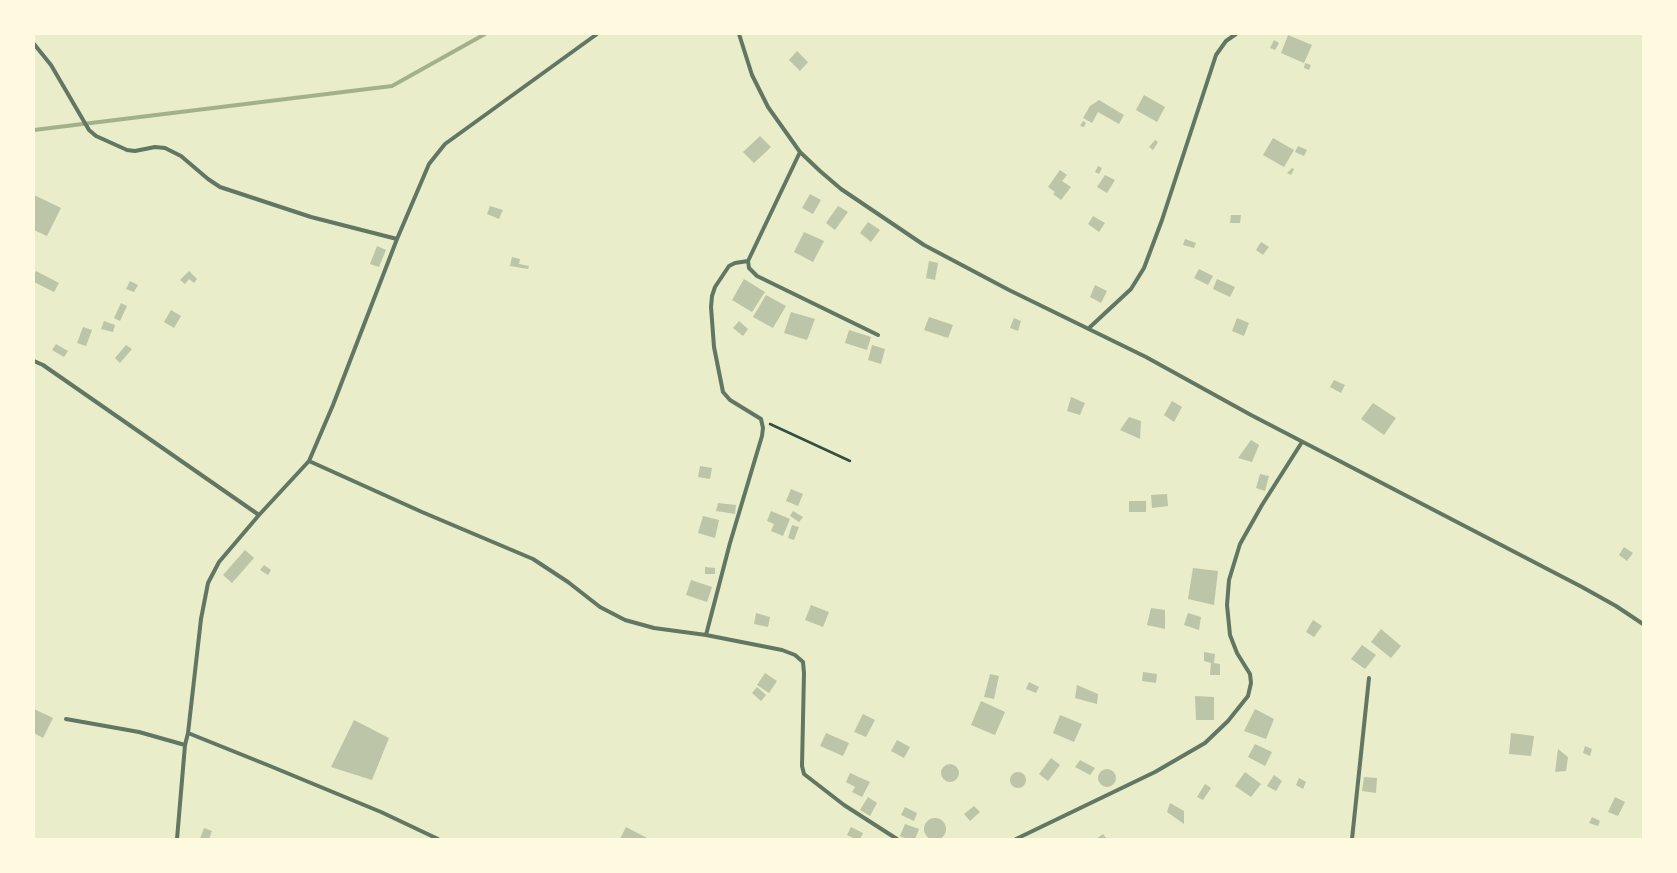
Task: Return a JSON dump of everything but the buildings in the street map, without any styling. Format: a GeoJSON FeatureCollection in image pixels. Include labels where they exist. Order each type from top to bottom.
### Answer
{"type":"FeatureCollection","features":[{"type":"Feature","properties":{"kind":"street"},"geometry":{"type":"LineString","coordinates":[[177,839],[185,745],[188,733],[200,619],[208,583],[219,562],[259,515],[309,462],[333,406],[397,239],[429,164],[445,144],[596,34]]}},
{"type":"Feature","properties":{"kind":"street"},"geometry":{"type":"LineString","coordinates":[[740,34],[743,49],[755,82],[768,107],[800,152],[841,189],[924,245],[1015,293],[1089,328],[1302,442],[1582,587],[1616,606],[1643,624]]}},
{"type":"Feature","properties":{"kind":"street"},"geometry":{"type":"LineString","coordinates":[[1089,328],[1131,289],[1144,268],[1162,220],[1216,55],[1226,40],[1236,34]]}},
{"type":"Feature","properties":{"kind":"street"},"geometry":{"type":"LineString","coordinates":[[34,44],[51,65],[89,130],[96,136],[127,150],[135,151],[155,147],[165,148],[181,156],[208,179],[220,187],[312,218],[397,239]]}},
{"type":"Feature","properties":{"kind":"street"},"geometry":{"type":"LineString","coordinates":[[800,152],[748,261],[749,268],[756,276],[878,335]]}},
{"type":"Feature","properties":{"kind":"street"},"geometry":{"type":"LineString","coordinates":[[706,636],[730,543],[762,436],[763,428],[761,419],[730,400],[723,392],[714,347],[711,307],[712,296],[716,286],[729,266],[734,263],[748,261]]}},
{"type":"Feature","properties":{"kind":"street"},"geometry":{"type":"LineString","coordinates":[[34,361],[43,365],[259,515]]}},
{"type":"Feature","properties":{"kind":"street"},"geometry":{"type":"LineString","coordinates":[[1016,839],[1155,772],[1205,743],[1228,721],[1248,696],[1251,683],[1250,674],[1236,653],[1230,635],[1227,605],[1229,580],[1240,544],[1262,505],[1302,442]]}},
{"type":"Feature","properties":{"kind":"street"},"geometry":{"type":"LineString","coordinates":[[309,462],[533,559],[568,582],[600,607],[625,620],[654,628],[782,650],[795,655],[803,662],[804,672],[802,766],[804,774],[844,804],[897,839]]}},
{"type":"Feature","properties":{"kind":"street"},"geometry":{"type":"LineString","coordinates":[[1352,839],[1369,678]]}},
{"type":"Feature","properties":{"kind":"street"},"geometry":{"type":"LineString","coordinates":[[66,719],[139,732],[185,745]]}},
{"type":"Feature","properties":{"kind":"street"},"geometry":{"type":"LineString","coordinates":[[188,733],[277,768],[381,812],[438,839]]}},
{"type":"Feature","properties":{"kind":"path"},"geometry":{"type":"LineString","coordinates":[[761,419],[850,462]]}},
{"type":"Feature","properties":{"kind":"waterway"},"geometry":{"type":"LineString","coordinates":[[34,130],[392,86],[485,34]]}}]}
